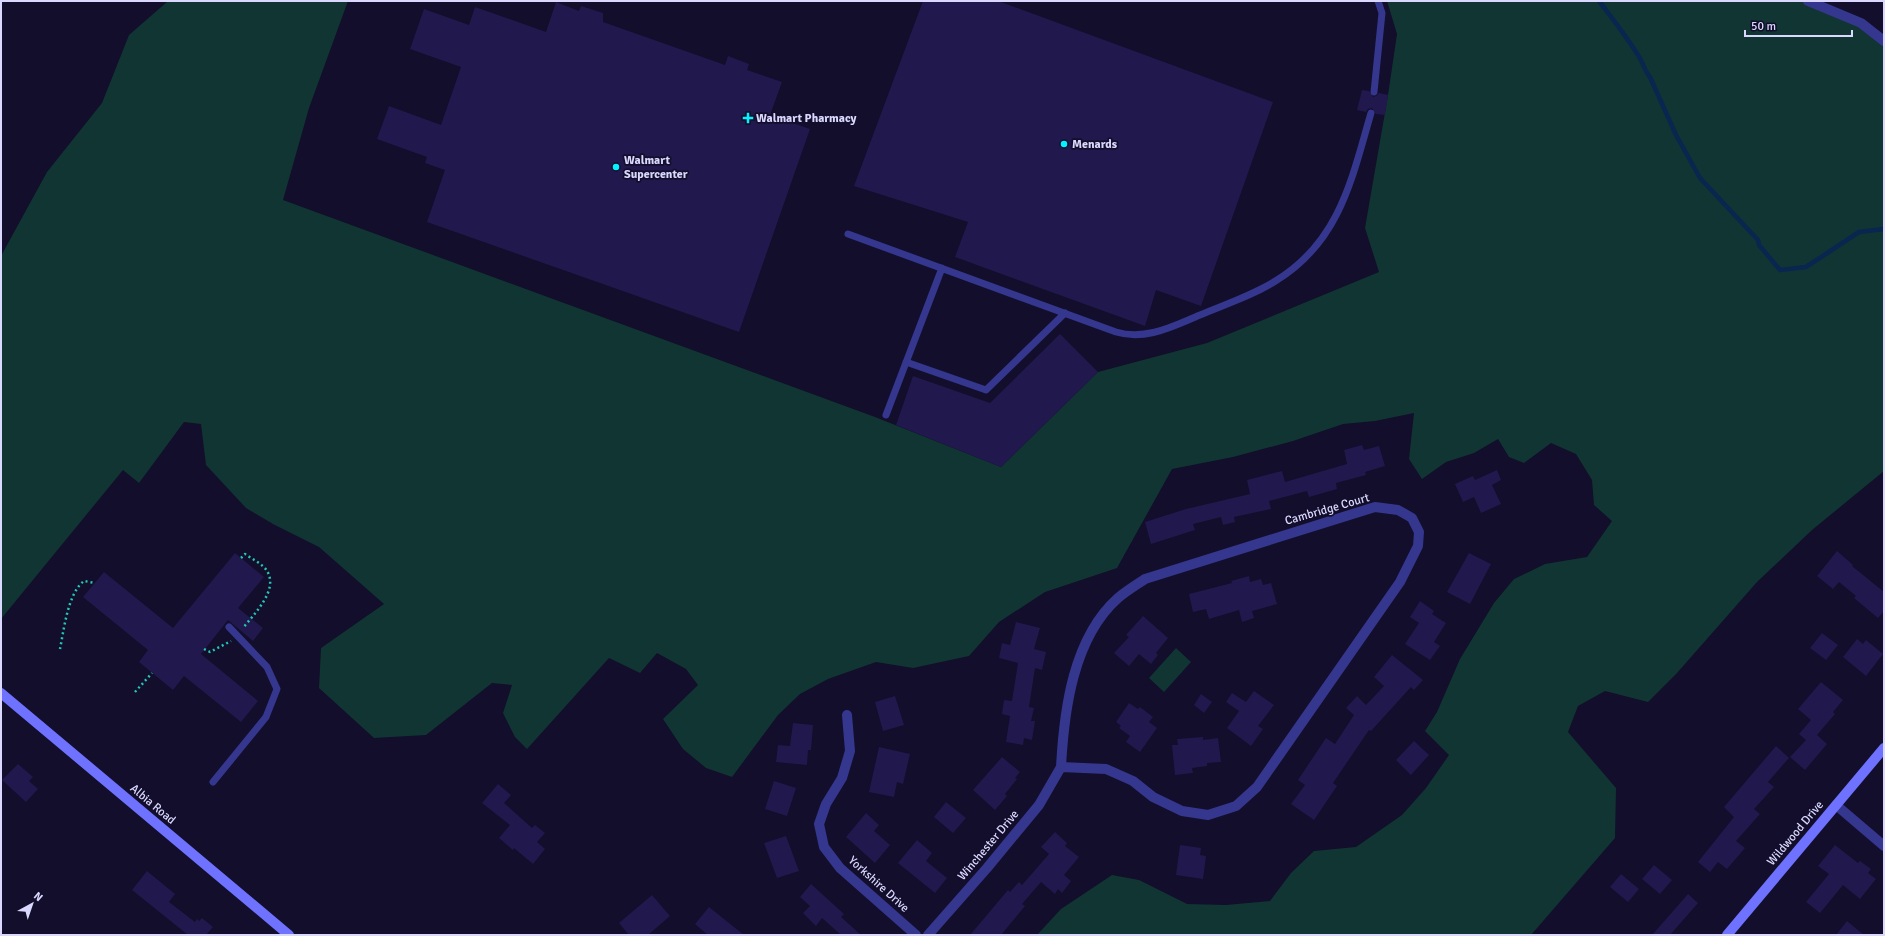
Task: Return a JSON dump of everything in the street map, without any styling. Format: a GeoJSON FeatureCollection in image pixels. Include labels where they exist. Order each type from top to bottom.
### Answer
{"type":"FeatureCollection","features":[{"type":"Feature","properties":{"kind":"street"},"geometry":{"type":"LineString","coordinates":[[1808,1],[1861,23],[1884,41]]}},
{"type":"Feature","properties":{"kind":"street","name":"Cambridge Court"},"geometry":{"type":"LineString","coordinates":[[1375,507],[1398,510],[1412,518],[1419,532],[1418,546],[1400,582],[1257,787],[1236,806],[1208,814],[1182,812],[1153,797],[1133,781],[1106,769],[1061,767],[1063,730],[1079,656],[1095,624],[1123,594],[1145,579],[1375,507]]}},
{"type":"Feature","properties":{"kind":"street","name":"Albia Road"},"geometry":{"type":"LineString","coordinates":[[2,697],[289,935]]}},
{"type":"Feature","properties":{"kind":"street","name":"Yorkshire Drive"},"geometry":{"type":"LineString","coordinates":[[847,715],[850,751],[842,778],[826,804],[819,824],[824,847],[840,868],[916,935]]}},
{"type":"Feature","properties":{"kind":"street","name":"Wildwood Drive"},"geometry":{"type":"LineString","coordinates":[[1726,935],[1884,748]]}},
{"type":"Feature","properties":{"kind":"street","name":"Winchester Drive"},"geometry":{"type":"LineString","coordinates":[[928,935],[987,868],[1039,805],[1061,767]]}},
{"type":"Feature","properties":{"kind":"street"},"geometry":{"type":"LineString","coordinates":[[1836,805],[1884,846]]}},
{"type":"Feature","properties":{"kind":"lane"},"geometry":{"type":"LineString","coordinates":[[1374,92],[1382,13],[1378,1]]}},
{"type":"Feature","properties":{"kind":"lane"},"geometry":{"type":"LineString","coordinates":[[848,234],[1123,334],[1151,334],[1260,290],[1278,280],[1309,254],[1333,222],[1349,186],[1370,113]]}},
{"type":"Feature","properties":{"kind":"lane"},"geometry":{"type":"LineString","coordinates":[[886,415],[942,268]]}},
{"type":"Feature","properties":{"kind":"lane"},"geometry":{"type":"LineString","coordinates":[[906,362],[986,390],[1065,313]]}},
{"type":"Feature","properties":{"kind":"lane"},"geometry":{"type":"LineString","coordinates":[[214,782],[266,717],[277,689],[267,667],[229,627]]}},
{"type":"Feature","properties":{"kind":"path"},"geometry":{"type":"LineString","coordinates":[[204,649],[210,652],[233,640],[261,605],[267,595],[271,581],[267,570],[245,554],[241,558]]}},
{"type":"Feature","properties":{"kind":"path"},"geometry":{"type":"LineString","coordinates":[[60,649],[72,596],[78,586],[84,582],[95,583]]}},
{"type":"Feature","properties":{"kind":"path"},"geometry":{"type":"LineString","coordinates":[[135,692],[152,673]]}},
{"type":"Feature","properties":{"kind":"green space"},"geometry":{"type":"Polygon","coordinates":[[[168,1],[348,1],[309,108],[283,200],[875,417],[1001,467],[1098,372],[1207,343],[1379,272],[1365,228],[1397,34],[1387,1],[1808,1],[1861,23],[1884,41],[1884,471],[1812,530],[1757,582],[1677,673],[1648,702],[1605,691],[1578,706],[1568,732],[1616,788],[1615,838],[1531,935],[1037,935],[1061,909],[1112,875],[1139,880],[1187,904],[1226,905],[1270,901],[1291,873],[1314,851],[1356,847],[1402,815],[1426,788],[1449,755],[1425,731],[1437,712],[1460,659],[1494,603],[1514,579],[1545,564],[1587,557],[1612,521],[1594,505],[1592,480],[1576,454],[1551,443],[1524,463],[1509,457],[1498,439],[1474,453],[1446,462],[1422,479],[1409,459],[1414,413],[1375,421],[1343,424],[1293,441],[1233,457],[1172,469],[1117,568],[1045,592],[999,622],[969,656],[913,668],[876,662],[828,679],[800,694],[778,715],[732,777],[706,768],[683,749],[663,719],[698,685],[686,669],[657,653],[640,673],[609,658],[527,749],[515,737],[503,713],[512,685],[492,683],[426,735],[374,738],[319,688],[321,648],[384,604],[319,547],[273,524],[246,508],[206,465],[201,424],[184,422],[139,483],[123,470],[1,619],[1,256],[47,172],[102,103],[129,35],[168,1]]]}},
{"type":"Feature","properties":{"kind":"green space"},"geometry":{"type":"Polygon","coordinates":[[[1176,648],[1191,662],[1164,692],[1149,678],[1176,648]]]}},
{"type":"Feature","properties":{"kind":"building","name":"Menards"},"geometry":{"type":"Polygon","coordinates":[[[923,1],[998,1],[1273,102],[1201,306],[1156,290],[1145,326],[955,257],[968,222],[854,186],[923,1]]]}},
{"type":"Feature","properties":{"kind":"building","name":"Walmart Supercenter"},"geometry":{"type":"Polygon","coordinates":[[[556,2],[579,11],[581,6],[603,13],[603,22],[725,65],[728,56],[749,64],[747,70],[782,82],[770,115],[810,129],[739,332],[427,222],[445,170],[425,163],[427,157],[377,139],[389,106],[441,125],[461,67],[410,49],[424,9],[469,25],[475,7],[546,32],[556,2]]]}},
{"type":"Feature","properties":{"kind":"building"},"geometry":{"type":"Polygon","coordinates":[[[1362,90],[1369,91],[1373,97],[1379,93],[1388,95],[1385,115],[1376,114],[1372,108],[1368,109],[1366,112],[1357,110],[1362,90]]]}},
{"type":"Feature","properties":{"kind":"building"},"geometry":{"type":"Polygon","coordinates":[[[1060,334],[1098,372],[1001,467],[896,425],[913,376],[990,403],[1060,334]]]}},
{"type":"Feature","properties":{"kind":"building"},"geometry":{"type":"Polygon","coordinates":[[[1362,445],[1364,450],[1379,446],[1385,466],[1365,472],[1366,475],[1336,483],[1337,489],[1309,497],[1307,491],[1269,501],[1271,509],[1234,517],[1235,522],[1223,525],[1221,517],[1193,524],[1195,530],[1151,544],[1145,522],[1186,509],[1250,494],[1247,480],[1282,471],[1285,482],[1347,464],[1344,450],[1362,445]]]}},
{"type":"Feature","properties":{"kind":"building"},"geometry":{"type":"Polygon","coordinates":[[[1497,470],[1501,480],[1492,485],[1501,504],[1481,513],[1474,497],[1463,502],[1455,484],[1473,476],[1475,480],[1497,470]]]}},
{"type":"Feature","properties":{"kind":"building"},"geometry":{"type":"Polygon","coordinates":[[[1837,551],[1853,565],[1852,566],[1884,592],[1884,611],[1878,618],[1854,598],[1856,596],[1839,582],[1833,589],[1817,576],[1837,551]]]}},
{"type":"Feature","properties":{"kind":"building"},"geometry":{"type":"Polygon","coordinates":[[[235,553],[264,577],[238,608],[263,628],[253,641],[228,620],[201,654],[258,701],[241,722],[184,676],[173,690],[139,662],[148,650],[83,597],[104,572],[173,628],[235,553]]]}},
{"type":"Feature","properties":{"kind":"building"},"geometry":{"type":"Polygon","coordinates":[[[1469,553],[1491,564],[1470,604],[1447,592],[1469,553]]]}},
{"type":"Feature","properties":{"kind":"building"},"geometry":{"type":"Polygon","coordinates":[[[1249,576],[1250,582],[1261,579],[1263,585],[1271,583],[1277,604],[1252,611],[1254,618],[1242,622],[1239,610],[1209,619],[1206,609],[1193,612],[1189,594],[1232,583],[1231,581],[1249,576]]]}},
{"type":"Feature","properties":{"kind":"building"},"geometry":{"type":"Polygon","coordinates":[[[1420,601],[1434,611],[1432,614],[1446,623],[1434,642],[1440,646],[1430,660],[1405,644],[1419,623],[1410,617],[1420,601]]]}},
{"type":"Feature","properties":{"kind":"building"},"geometry":{"type":"Polygon","coordinates":[[[1143,616],[1168,638],[1156,653],[1158,655],[1151,664],[1139,654],[1129,666],[1114,653],[1129,637],[1126,635],[1143,616]]]}},
{"type":"Feature","properties":{"kind":"building"},"geometry":{"type":"Polygon","coordinates":[[[1016,622],[1040,628],[1034,649],[1046,652],[1042,670],[1035,668],[1029,707],[1034,708],[1031,721],[1035,721],[1032,740],[1024,738],[1023,745],[1006,742],[1010,716],[1002,714],[1004,700],[1012,701],[1018,663],[999,658],[1002,643],[1010,645],[1016,622]]]}},
{"type":"Feature","properties":{"kind":"building"},"geometry":{"type":"Polygon","coordinates":[[[1822,633],[1838,645],[1826,660],[1810,648],[1822,633]]]}},
{"type":"Feature","properties":{"kind":"building"},"geometry":{"type":"Polygon","coordinates":[[[1857,639],[1863,644],[1866,640],[1883,654],[1866,676],[1843,657],[1857,639]]]}},
{"type":"Feature","properties":{"kind":"building"},"geometry":{"type":"Polygon","coordinates":[[[1392,655],[1423,680],[1414,690],[1411,687],[1371,731],[1369,730],[1333,783],[1337,786],[1314,820],[1291,804],[1305,785],[1298,780],[1326,738],[1335,744],[1354,715],[1346,708],[1357,696],[1366,705],[1384,686],[1374,677],[1392,655]]]}},
{"type":"Feature","properties":{"kind":"building"},"geometry":{"type":"Polygon","coordinates":[[[1821,682],[1843,700],[1833,712],[1835,714],[1817,735],[1827,744],[1805,770],[1790,757],[1806,740],[1799,734],[1811,720],[1798,709],[1821,682]]]}},
{"type":"Feature","properties":{"kind":"building"},"geometry":{"type":"Polygon","coordinates":[[[1254,691],[1274,705],[1258,726],[1263,729],[1251,746],[1227,728],[1239,711],[1226,702],[1232,693],[1246,702],[1254,691]]]}},
{"type":"Feature","properties":{"kind":"building"},"geometry":{"type":"Polygon","coordinates":[[[1201,694],[1212,702],[1204,713],[1194,705],[1201,694]]]}},
{"type":"Feature","properties":{"kind":"building"},"geometry":{"type":"Polygon","coordinates":[[[895,696],[904,725],[883,731],[875,702],[895,696]]]}},
{"type":"Feature","properties":{"kind":"building"},"geometry":{"type":"Polygon","coordinates":[[[1129,703],[1138,709],[1140,707],[1153,717],[1149,722],[1157,728],[1140,752],[1126,742],[1130,736],[1119,728],[1121,726],[1116,722],[1129,703]]]}},
{"type":"Feature","properties":{"kind":"building"},"geometry":{"type":"Polygon","coordinates":[[[793,723],[813,725],[811,750],[808,750],[807,765],[776,762],[778,745],[790,746],[793,723]]]}},
{"type":"Feature","properties":{"kind":"building"},"geometry":{"type":"Polygon","coordinates":[[[1203,737],[1203,740],[1218,738],[1221,762],[1207,763],[1207,766],[1192,768],[1193,773],[1175,775],[1172,745],[1178,745],[1177,739],[1203,737]]]}},
{"type":"Feature","properties":{"kind":"building"},"geometry":{"type":"Polygon","coordinates":[[[1414,741],[1429,755],[1411,775],[1396,760],[1414,741]]]}},
{"type":"Feature","properties":{"kind":"building"},"geometry":{"type":"Polygon","coordinates":[[[1776,746],[1789,758],[1768,782],[1774,787],[1754,809],[1760,814],[1736,841],[1745,848],[1727,869],[1718,862],[1710,872],[1698,862],[1734,817],[1724,807],[1776,746]]]}},
{"type":"Feature","properties":{"kind":"building"},"geometry":{"type":"Polygon","coordinates":[[[879,747],[910,754],[903,784],[897,782],[894,797],[869,792],[879,747]]]}},
{"type":"Feature","properties":{"kind":"building"},"geometry":{"type":"Polygon","coordinates":[[[1002,757],[1020,772],[1015,778],[1017,779],[1005,794],[1007,796],[995,810],[973,790],[1002,757]]]}},
{"type":"Feature","properties":{"kind":"building"},"geometry":{"type":"Polygon","coordinates":[[[18,764],[33,777],[29,781],[38,789],[26,802],[2,780],[18,764]]]}},
{"type":"Feature","properties":{"kind":"building"},"geometry":{"type":"Polygon","coordinates":[[[774,781],[796,788],[787,816],[765,809],[774,781]]]}},
{"type":"Feature","properties":{"kind":"building"},"geometry":{"type":"Polygon","coordinates":[[[498,784],[511,795],[504,803],[532,828],[535,825],[545,833],[537,842],[545,849],[533,864],[499,838],[510,825],[482,803],[498,784]]]}},
{"type":"Feature","properties":{"kind":"building"},"geometry":{"type":"Polygon","coordinates":[[[946,802],[966,818],[953,833],[934,817],[946,802]]]}},
{"type":"Feature","properties":{"kind":"building"},"geometry":{"type":"Polygon","coordinates":[[[866,813],[879,825],[874,831],[890,845],[875,863],[846,837],[866,813]]]}},
{"type":"Feature","properties":{"kind":"building"},"geometry":{"type":"Polygon","coordinates":[[[1055,832],[1067,843],[1065,846],[1079,857],[1064,875],[1071,881],[1062,893],[1058,889],[1055,894],[1041,882],[1022,904],[1025,906],[1001,935],[970,935],[1008,890],[1010,892],[1019,882],[1022,885],[1049,854],[1041,847],[1055,832]]]}},
{"type":"Feature","properties":{"kind":"building"},"geometry":{"type":"Polygon","coordinates":[[[786,836],[799,871],[777,878],[764,843],[786,836]]]}},
{"type":"Feature","properties":{"kind":"building"},"geometry":{"type":"Polygon","coordinates":[[[917,840],[932,853],[926,861],[947,878],[935,893],[898,863],[917,840]]]}},
{"type":"Feature","properties":{"kind":"building"},"geometry":{"type":"Polygon","coordinates":[[[1180,845],[1201,848],[1200,855],[1206,856],[1203,879],[1176,875],[1180,845]]]}},
{"type":"Feature","properties":{"kind":"building"},"geometry":{"type":"Polygon","coordinates":[[[1835,845],[1858,863],[1860,861],[1871,869],[1868,873],[1876,879],[1860,899],[1843,885],[1820,913],[1806,902],[1829,874],[1818,866],[1835,845]]]}},
{"type":"Feature","properties":{"kind":"building"},"geometry":{"type":"Polygon","coordinates":[[[1654,865],[1672,880],[1660,894],[1642,879],[1654,865]]]}},
{"type":"Feature","properties":{"kind":"building"},"geometry":{"type":"Polygon","coordinates":[[[147,871],[175,894],[169,902],[195,922],[197,919],[199,921],[202,918],[213,927],[206,935],[188,935],[132,890],[147,871]]]}},
{"type":"Feature","properties":{"kind":"building"},"geometry":{"type":"Polygon","coordinates":[[[1621,874],[1639,889],[1628,902],[1610,887],[1621,874]]]}},
{"type":"Feature","properties":{"kind":"building"},"geometry":{"type":"Polygon","coordinates":[[[811,884],[844,914],[841,917],[861,935],[841,935],[822,918],[816,926],[803,913],[810,906],[800,897],[811,884]]]}},
{"type":"Feature","properties":{"kind":"building"},"geometry":{"type":"Polygon","coordinates":[[[1688,894],[1698,903],[1670,935],[1652,935],[1688,894]]]}},
{"type":"Feature","properties":{"kind":"building"},"geometry":{"type":"Polygon","coordinates":[[[652,895],[670,916],[648,935],[629,935],[619,923],[652,895]]]}},
{"type":"Feature","properties":{"kind":"building"},"geometry":{"type":"Polygon","coordinates":[[[709,907],[744,935],[708,935],[695,924],[709,907]]]}},
{"type":"Feature","properties":{"kind":"building"},"geometry":{"type":"Polygon","coordinates":[[[1847,921],[1864,935],[1836,935],[1847,921]]]}},
{"type":"Feature","properties":{"kind":"waterway"},"geometry":{"type":"LineString","coordinates":[[1599,1],[1640,58],[1676,135],[1700,178],[1758,240],[1759,245],[1780,270],[1806,267],[1859,232],[1884,229]]}},
{"type":"Feature","properties":{"kind":"place","name":"Walmart Pharmacy"},"geometry":{"type":"Point","coordinates":[748,118]}},
{"type":"Feature","properties":{"kind":"place","name":"Menards"},"geometry":{"type":"Point","coordinates":[1064,144]}},
{"type":"Feature","properties":{"kind":"place","name":"Walmart Supercenter"},"geometry":{"type":"Point","coordinates":[616,167]}}]}
